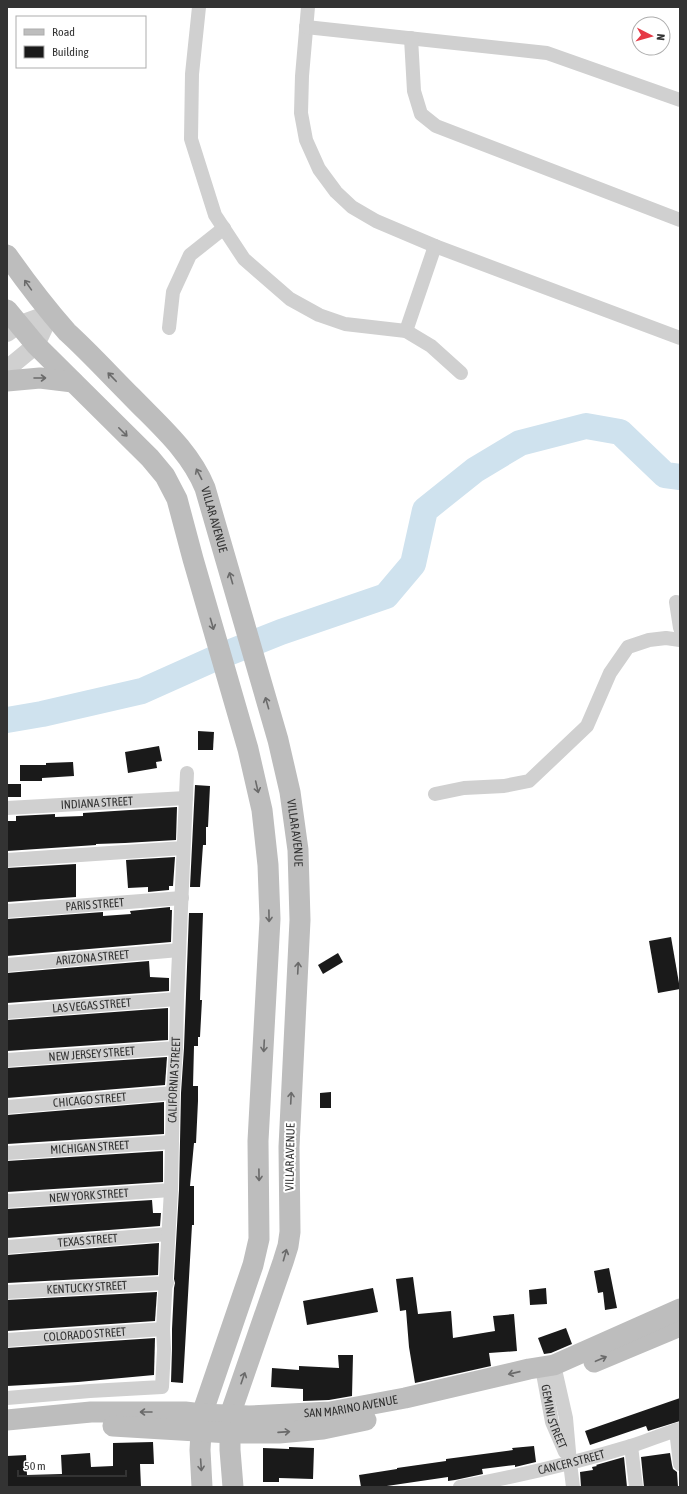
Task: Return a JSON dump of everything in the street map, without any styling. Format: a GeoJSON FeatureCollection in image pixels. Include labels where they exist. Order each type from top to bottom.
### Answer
{"type":"FeatureCollection","features":[{"type":"Feature","properties":{"kind":"main road","name":"VILLAR AVENUE"},"geometry":{"type":"LineString","coordinates":[[7,255],[51,314],[173,439],[200,474],[278,740],[290,792],[297,843],[300,920],[288,1147],[290,1232],[288,1246],[230,1424],[233,1487]]}},
{"type":"Feature","properties":{"kind":"main road"},"geometry":{"type":"LineString","coordinates":[[11,323],[36,345],[166,476],[177,499],[248,749],[262,810],[268,865],[270,919],[258,1141],[259,1239],[253,1265],[201,1423],[200,1450],[202,1487]]}},
{"type":"Feature","properties":{"kind":"main road"},"geometry":{"type":"LineString","coordinates":[[7,381],[40,378],[73,382]]}},
{"type":"Feature","properties":{"kind":"main road","name":"SAN MARINO AVENUE"},"geometry":{"type":"LineString","coordinates":[[7,1434],[102,1425],[182,1429],[201,1423],[230,1424],[249,1416],[330,1412],[405,1398],[529,1369],[549,1372],[673,1320]]}},
{"type":"Feature","properties":{"kind":"main road","name":"SAN MARINO AVENUE"},"geometry":{"type":"LineString","coordinates":[[7,1420],[91,1412],[186,1412],[201,1423]]}},
{"type":"Feature","properties":{"kind":"street"},"geometry":{"type":"LineString","coordinates":[[198,7],[192,74],[191,140],[215,215],[244,259],[290,299],[319,315],[345,324],[406,331],[431,346],[461,373]]}},
{"type":"Feature","properties":{"kind":"street"},"geometry":{"type":"LineString","coordinates":[[308,7],[302,76],[301,113],[306,140],[319,169],[336,192],[352,207],[376,221],[435,246],[680,338]]}},
{"type":"Feature","properties":{"kind":"street"},"geometry":{"type":"LineString","coordinates":[[306,27],[547,53],[680,100]]}},
{"type":"Feature","properties":{"kind":"street"},"geometry":{"type":"LineString","coordinates":[[411,38],[414,91],[421,114],[436,126],[680,220]]}},
{"type":"Feature","properties":{"kind":"street"},"geometry":{"type":"LineString","coordinates":[[169,328],[173,292],[190,255],[224,228]]}},
{"type":"Feature","properties":{"kind":"street"},"geometry":{"type":"LineString","coordinates":[[406,331],[435,246]]}},
{"type":"Feature","properties":{"kind":"street"},"geometry":{"type":"LineString","coordinates":[[11,323],[51,314]]}},
{"type":"Feature","properties":{"kind":"street"},"geometry":{"type":"LineString","coordinates":[[7,369],[36,345],[51,314]]}},
{"type":"Feature","properties":{"kind":"street"},"geometry":{"type":"LineString","coordinates":[[676,602],[680,628]]}},
{"type":"Feature","properties":{"kind":"street"},"geometry":{"type":"LineString","coordinates":[[435,794],[464,788],[504,786],[529,781],[587,726],[610,673],[628,647],[649,640],[666,638],[680,640]]}},
{"type":"Feature","properties":{"kind":"street","name":"CALIFORNIA STREET"},"geometry":{"type":"LineString","coordinates":[[7,1398],[162,1387],[187,773]]}},
{"type":"Feature","properties":{"kind":"street","name":"INDIANA STREET"},"geometry":{"type":"LineString","coordinates":[[7,808],[186,798]]}},
{"type":"Feature","properties":{"kind":"street"},"geometry":{"type":"LineString","coordinates":[[7,860],[183,848]]}},
{"type":"Feature","properties":{"kind":"street","name":"PARIS STREET"},"geometry":{"type":"LineString","coordinates":[[7,912],[182,898]]}},
{"type":"Feature","properties":{"kind":"street","name":"ARIZONA STREET"},"geometry":{"type":"LineString","coordinates":[[7,965],[179,950]]}},
{"type":"Feature","properties":{"kind":"street","name":"LAS VEGAS STREET"},"geometry":{"type":"LineString","coordinates":[[7,1012],[177,999]]}},
{"type":"Feature","properties":{"kind":"street","name":"NEW JERSEY STREET"},"geometry":{"type":"LineString","coordinates":[[7,1060],[176,1048]]}},
{"type":"Feature","properties":{"kind":"street","name":"CHICAGO STREET"},"geometry":{"type":"LineString","coordinates":[[7,1107],[173,1093]]}},
{"type":"Feature","properties":{"kind":"street","name":"MICHIGAN STREET"},"geometry":{"type":"LineString","coordinates":[[7,1153],[172,1142]]}},
{"type":"Feature","properties":{"kind":"street","name":"NEW YORK STREET"},"geometry":{"type":"LineString","coordinates":[[7,1201],[171,1190]]}},
{"type":"Feature","properties":{"kind":"street","name":"TEXAS STREET"},"geometry":{"type":"LineString","coordinates":[[7,1247],[168,1234]]}},
{"type":"Feature","properties":{"kind":"street","name":"KENTUCKY STREET"},"geometry":{"type":"LineString","coordinates":[[7,1292],[167,1283]]}},
{"type":"Feature","properties":{"kind":"street","name":"COLORADO STREET"},"geometry":{"type":"LineString","coordinates":[[7,1340],[164,1329]]}},
{"type":"Feature","properties":{"kind":"street","name":"GEMINI STREET"},"geometry":{"type":"LineString","coordinates":[[549,1372],[552,1422],[570,1463],[574,1487]]}},
{"type":"Feature","properties":{"kind":"street"},"geometry":{"type":"LineString","coordinates":[[678,1430],[680,1464]]}},
{"type":"Feature","properties":{"kind":"street","name":"CANCER STREET"},"geometry":{"type":"LineString","coordinates":[[460,1487],[502,1483],[631,1446],[678,1430]]}},
{"type":"Feature","properties":{"kind":"street"},"geometry":{"type":"LineString","coordinates":[[631,1446],[636,1487]]}},
{"type":"Feature","properties":{"kind":"building"},"geometry":{"type":"Polygon","coordinates":[[[198,731],[214,732],[213,750],[198,750],[198,731]]]}},
{"type":"Feature","properties":{"kind":"building"},"geometry":{"type":"Polygon","coordinates":[[[159,746],[162,761],[156,762],[157,768],[128,773],[125,752],[159,746]]]}},
{"type":"Feature","properties":{"kind":"building"},"geometry":{"type":"Polygon","coordinates":[[[73,762],[74,776],[42,778],[42,781],[20,781],[20,765],[46,765],[46,763],[73,762]]]}},
{"type":"Feature","properties":{"kind":"building"},"geometry":{"type":"Polygon","coordinates":[[[7,784],[21,784],[21,797],[7,797],[7,784]]]}},
{"type":"Feature","properties":{"kind":"building"},"geometry":{"type":"Polygon","coordinates":[[[195,785],[210,786],[208,827],[206,827],[206,845],[203,845],[200,887],[190,887],[195,785]]]}},
{"type":"Feature","properties":{"kind":"building"},"geometry":{"type":"Polygon","coordinates":[[[177,807],[176,840],[96,844],[7,851],[7,821],[16,821],[16,816],[55,814],[55,817],[83,816],[83,813],[177,807]]]}},
{"type":"Feature","properties":{"kind":"building"},"geometry":{"type":"Polygon","coordinates":[[[175,857],[173,886],[169,886],[169,890],[148,892],[148,887],[128,888],[126,860],[175,857]]]}},
{"type":"Feature","properties":{"kind":"building"},"geometry":{"type":"Polygon","coordinates":[[[76,864],[76,897],[7,902],[7,868],[76,864]]]}},
{"type":"Feature","properties":{"kind":"building"},"geometry":{"type":"Polygon","coordinates":[[[170,907],[170,910],[172,910],[171,942],[7,956],[7,919],[103,912],[103,916],[131,914],[130,911],[170,907]]]}},
{"type":"Feature","properties":{"kind":"building"},"geometry":{"type":"Polygon","coordinates":[[[189,913],[203,913],[200,1000],[202,1000],[200,1037],[198,1037],[198,1046],[194,1046],[193,1086],[198,1086],[198,1101],[196,1143],[194,1143],[190,1186],[194,1186],[194,1225],[192,1225],[183,1383],[171,1382],[189,913]]]}},
{"type":"Feature","properties":{"kind":"building"},"geometry":{"type":"Polygon","coordinates":[[[671,937],[680,989],[658,993],[649,941],[671,937]]]}},
{"type":"Feature","properties":{"kind":"building"},"geometry":{"type":"Polygon","coordinates":[[[338,953],[343,962],[323,974],[318,965],[338,953]]]}},
{"type":"Feature","properties":{"kind":"building"},"geometry":{"type":"Polygon","coordinates":[[[149,961],[150,977],[169,978],[169,991],[7,1003],[7,973],[149,961]]]}},
{"type":"Feature","properties":{"kind":"building"},"geometry":{"type":"Polygon","coordinates":[[[168,1008],[168,1040],[7,1051],[7,1020],[168,1008]]]}},
{"type":"Feature","properties":{"kind":"building"},"geometry":{"type":"Polygon","coordinates":[[[167,1057],[165,1085],[7,1098],[7,1068],[167,1057]]]}},
{"type":"Feature","properties":{"kind":"building"},"geometry":{"type":"Polygon","coordinates":[[[331,1092],[331,1108],[320,1108],[320,1093],[331,1092]]]}},
{"type":"Feature","properties":{"kind":"building"},"geometry":{"type":"Polygon","coordinates":[[[164,1102],[164,1134],[7,1144],[7,1115],[164,1102]]]}},
{"type":"Feature","properties":{"kind":"building"},"geometry":{"type":"Polygon","coordinates":[[[163,1151],[163,1182],[7,1192],[7,1161],[163,1151]]]}},
{"type":"Feature","properties":{"kind":"building"},"geometry":{"type":"Polygon","coordinates":[[[152,1200],[153,1213],[161,1213],[160,1226],[7,1238],[7,1209],[152,1200]]]}},
{"type":"Feature","properties":{"kind":"building"},"geometry":{"type":"Polygon","coordinates":[[[159,1243],[158,1275],[7,1283],[7,1255],[159,1243]]]}},
{"type":"Feature","properties":{"kind":"building"},"geometry":{"type":"Polygon","coordinates":[[[609,1268],[617,1308],[605,1310],[603,1292],[598,1293],[594,1271],[609,1268]]]}},
{"type":"Feature","properties":{"kind":"building"},"geometry":{"type":"Polygon","coordinates":[[[413,1277],[418,1314],[451,1311],[453,1338],[495,1331],[493,1316],[514,1314],[517,1351],[489,1353],[491,1366],[415,1383],[409,1347],[406,1310],[400,1311],[396,1279],[413,1277]]]}},
{"type":"Feature","properties":{"kind":"building"},"geometry":{"type":"Polygon","coordinates":[[[373,1288],[378,1312],[307,1325],[303,1301],[373,1288]]]}},
{"type":"Feature","properties":{"kind":"building"},"geometry":{"type":"Polygon","coordinates":[[[546,1288],[547,1304],[530,1305],[529,1290],[546,1288]]]}},
{"type":"Feature","properties":{"kind":"building"},"geometry":{"type":"Polygon","coordinates":[[[157,1292],[155,1321],[7,1331],[7,1300],[157,1292]]]}},
{"type":"Feature","properties":{"kind":"building"},"geometry":{"type":"Polygon","coordinates":[[[566,1328],[572,1344],[551,1353],[544,1354],[538,1338],[566,1328]]]}},
{"type":"Feature","properties":{"kind":"building"},"geometry":{"type":"Polygon","coordinates":[[[155,1338],[154,1375],[78,1382],[7,1386],[7,1348],[155,1338]]]}},
{"type":"Feature","properties":{"kind":"building"},"geometry":{"type":"Polygon","coordinates":[[[338,1355],[353,1355],[352,1396],[329,1400],[303,1401],[303,1389],[271,1387],[272,1368],[299,1370],[299,1366],[339,1368],[338,1355]]]}},
{"type":"Feature","properties":{"kind":"building"},"geometry":{"type":"Polygon","coordinates":[[[680,1398],[680,1421],[648,1431],[646,1426],[590,1445],[585,1431],[680,1398]]]}},
{"type":"Feature","properties":{"kind":"building"},"geometry":{"type":"Polygon","coordinates":[[[153,1442],[154,1464],[140,1464],[141,1487],[7,1487],[7,1456],[26,1455],[27,1475],[62,1474],[61,1455],[90,1453],[91,1467],[113,1466],[113,1443],[153,1442]]]}},
{"type":"Feature","properties":{"kind":"building"},"geometry":{"type":"Polygon","coordinates":[[[534,1446],[536,1462],[515,1467],[515,1465],[482,1469],[483,1474],[448,1481],[448,1477],[380,1487],[361,1487],[359,1475],[446,1461],[446,1459],[513,1450],[512,1448],[534,1446]]]}},
{"type":"Feature","properties":{"kind":"building"},"geometry":{"type":"Polygon","coordinates":[[[289,1447],[314,1448],[313,1479],[279,1478],[279,1482],[263,1482],[263,1448],[289,1449],[289,1447]]]}},
{"type":"Feature","properties":{"kind":"building"},"geometry":{"type":"Polygon","coordinates":[[[670,1453],[673,1469],[677,1472],[678,1487],[644,1487],[641,1457],[670,1453]]]}},
{"type":"Feature","properties":{"kind":"building"},"geometry":{"type":"Polygon","coordinates":[[[624,1457],[627,1487],[581,1487],[580,1472],[593,1470],[592,1467],[597,1466],[596,1465],[624,1457]]]}},
{"type":"Feature","properties":{"kind":"waterway"},"geometry":{"type":"LineString","coordinates":[[7,720],[42,714],[142,691],[218,657],[281,632],[386,596],[413,564],[425,510],[475,470],[520,443],[586,426],[620,432],[665,475],[680,477]]}}]}
